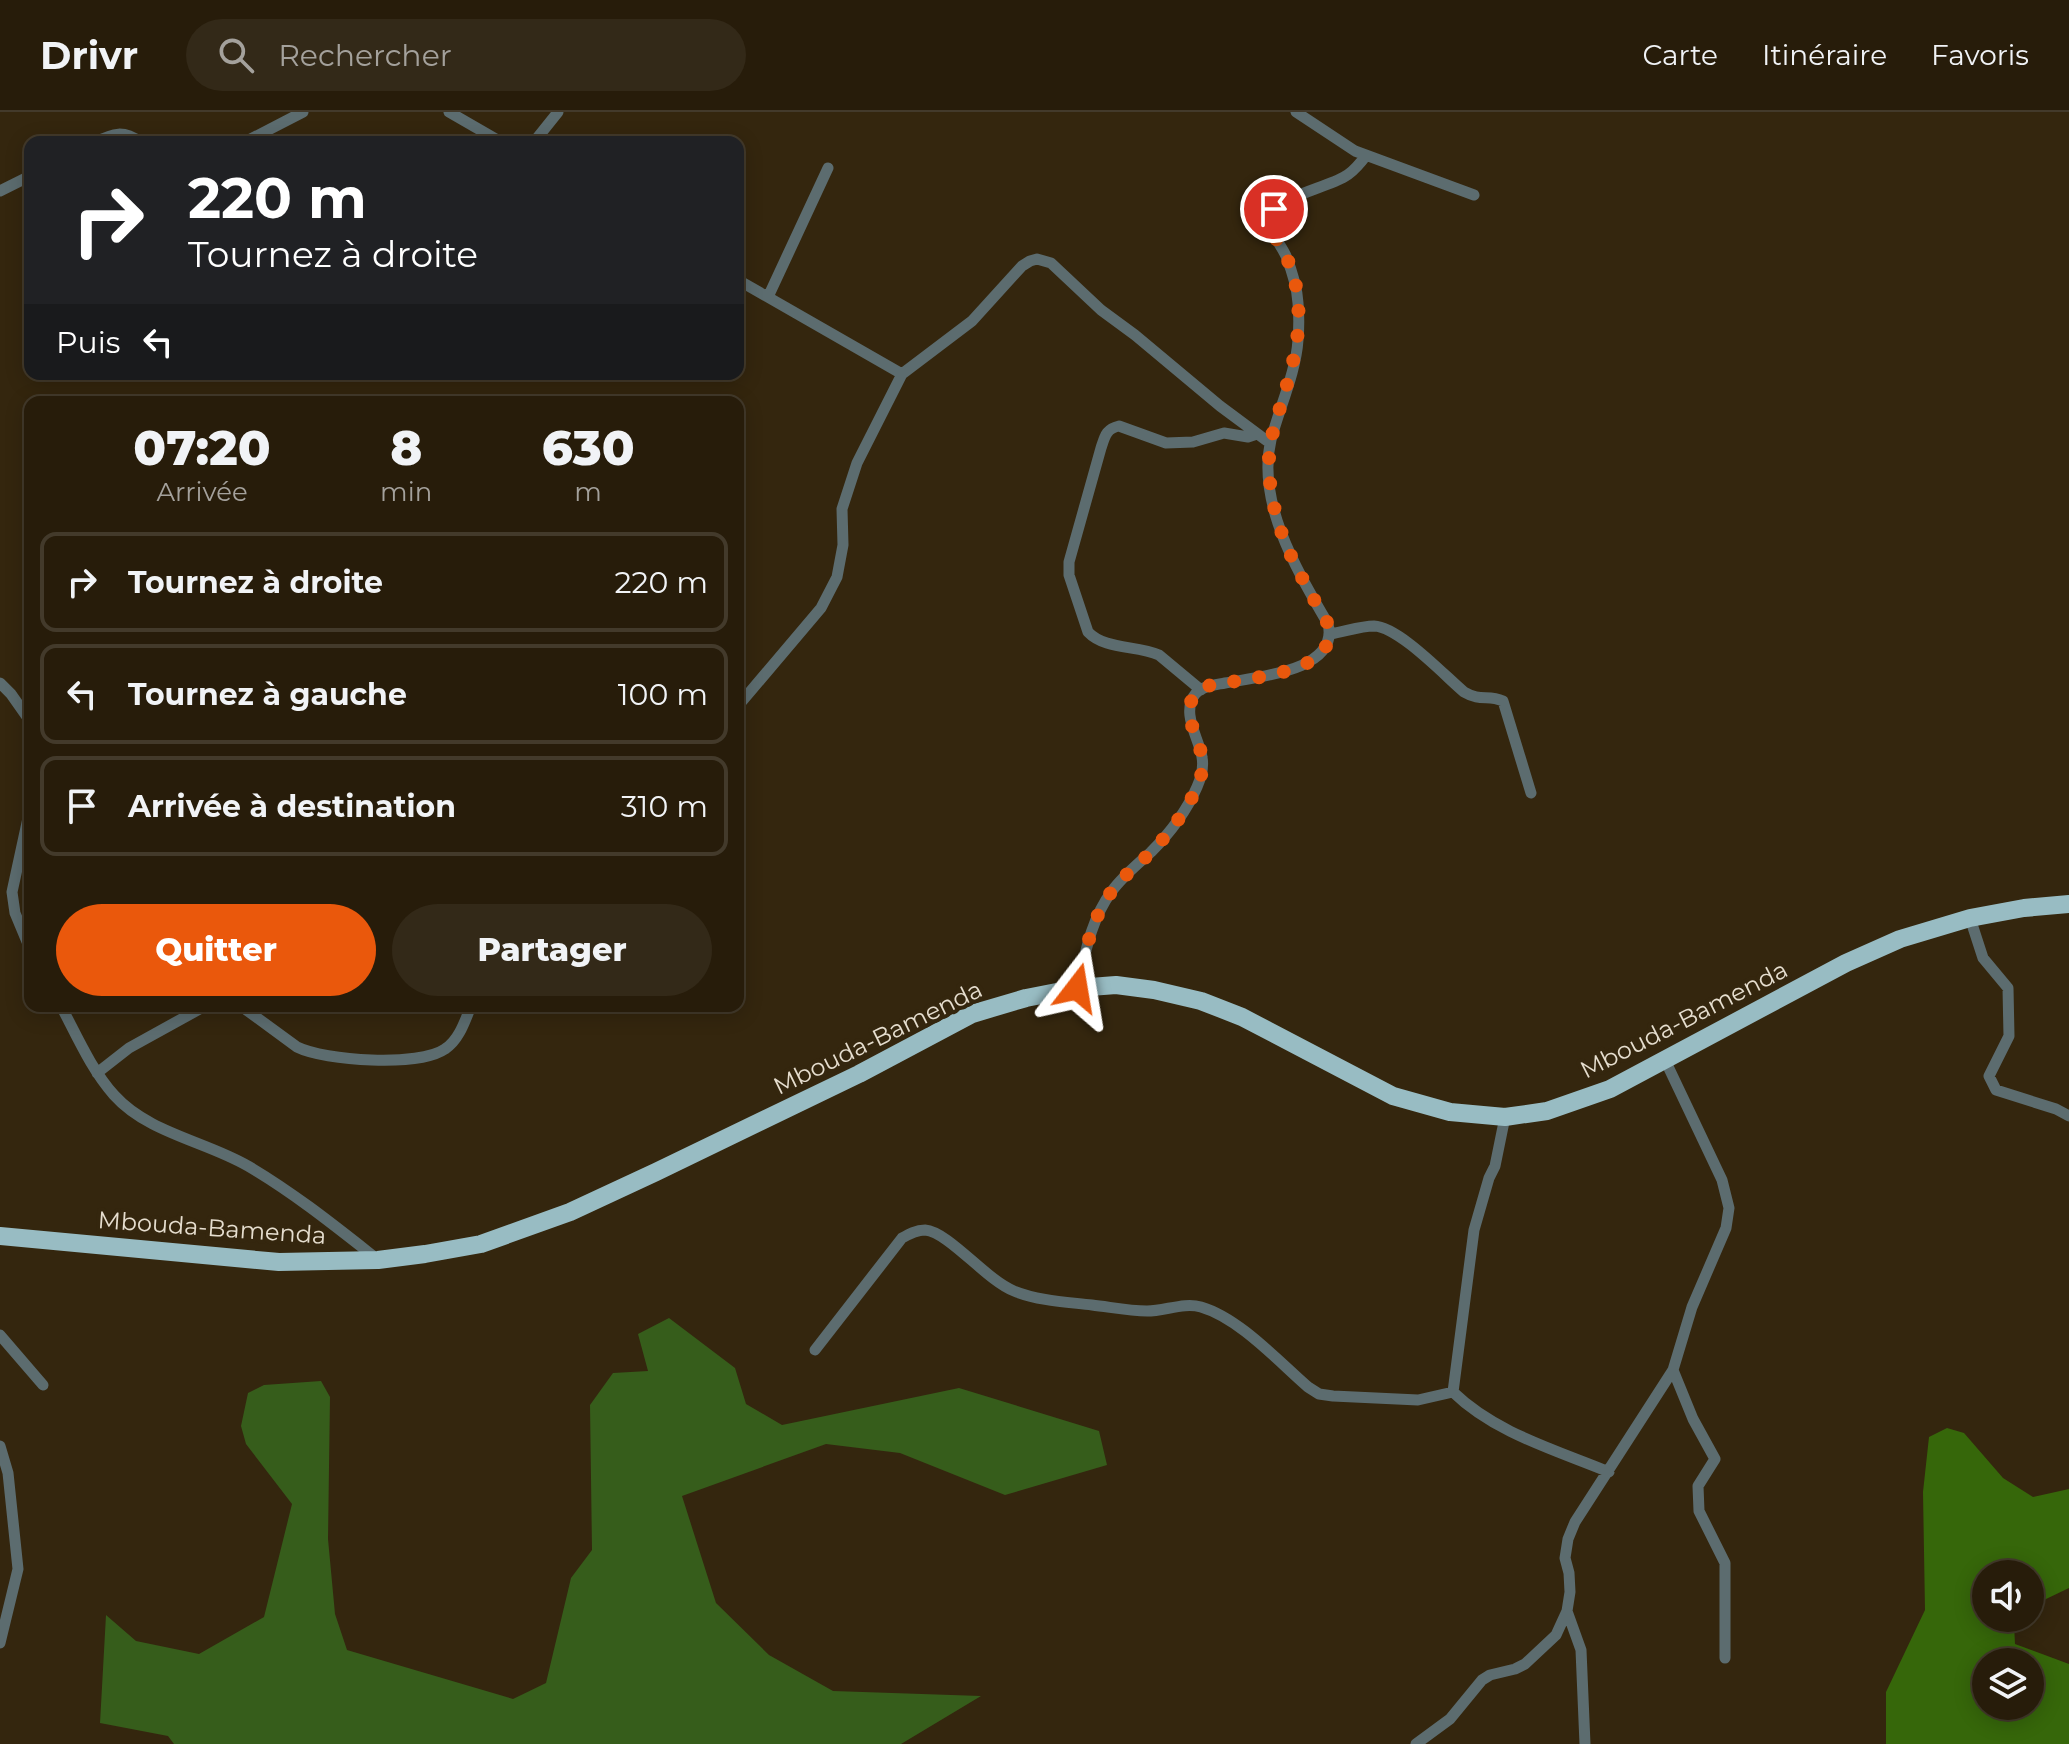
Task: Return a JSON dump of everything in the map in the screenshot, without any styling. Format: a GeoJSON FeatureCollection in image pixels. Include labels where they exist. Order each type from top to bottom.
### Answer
{"type":"FeatureCollection","features":[{"type":"Feature","properties":{"kind":"highway","name":"Mbouda-Bamenda"},"geometry":{"type":"LineString","coordinates":[[0,1236],[279,1262],[378,1260],[481,1244],[570,1212],[859,1074],[972,1014],[1026,998],[1077,988],[1116,985],[1201,1001],[1242,1017],[1393,1096],[1450,1112],[1505,1117],[1547,1111],[1610,1089],[1846,963],[1900,939],[1970,918],[2069,904]]}},
{"type":"Feature","properties":{"kind":"street"},"geometry":{"type":"LineString","coordinates":[[257,136],[303,112]]}},
{"type":"Feature","properties":{"kind":"street"},"geometry":{"type":"LineString","coordinates":[[449,112],[491,136]]}},
{"type":"Feature","properties":{"kind":"street"},"geometry":{"type":"LineString","coordinates":[[539,136],[558,112]]}},
{"type":"Feature","properties":{"kind":"street"},"geometry":{"type":"LineString","coordinates":[[1296,112],[1355,151],[1474,195]]}},
{"type":"Feature","properties":{"kind":"street"},"geometry":{"type":"LineString","coordinates":[[109,136],[118,132],[129,136]]}},
{"type":"Feature","properties":{"kind":"street"},"geometry":{"type":"LineString","coordinates":[[1077,988],[1088,942],[1106,900],[1113,889],[1155,848],[1190,802],[1199,782],[1203,769],[1202,757],[1190,721],[1194,695],[1209,686],[1295,669],[1317,657],[1328,645],[1328,624],[1295,566],[1278,526],[1269,468],[1270,443],[1298,343],[1299,321],[1294,279],[1272,229],[1271,218],[1280,203],[1347,176],[1366,156]]}},
{"type":"Feature","properties":{"kind":"street"},"geometry":{"type":"LineString","coordinates":[[768,297],[828,168]]}},
{"type":"Feature","properties":{"kind":"street"},"geometry":{"type":"LineString","coordinates":[[0,191],[24,179]]}},
{"type":"Feature","properties":{"kind":"street"},"geometry":{"type":"LineString","coordinates":[[744,699],[821,608],[837,577],[843,545],[842,509],[857,463],[902,374],[972,321],[1030,261],[1037,259],[1051,263],[1101,310],[1270,443]]}},
{"type":"Feature","properties":{"kind":"street"},"geometry":{"type":"LineString","coordinates":[[744,283],[902,374]]}},
{"type":"Feature","properties":{"kind":"street"},"geometry":{"type":"LineString","coordinates":[[1201,690],[1151,651],[1095,639],[1088,632],[1069,575],[1069,562],[1101,448],[1111,428],[1119,426],[1166,443],[1193,442],[1224,433],[1248,437],[1257,434]]}},
{"type":"Feature","properties":{"kind":"street"},"geometry":{"type":"LineString","coordinates":[[1330,634],[1374,626],[1390,630],[1464,692],[1473,697],[1503,701],[1531,793]]}},
{"type":"Feature","properties":{"kind":"street"},"geometry":{"type":"LineString","coordinates":[[0,683],[24,712]]}},
{"type":"Feature","properties":{"kind":"street"},"geometry":{"type":"LineString","coordinates":[[24,837],[12,892],[15,913],[24,935]]}},
{"type":"Feature","properties":{"kind":"street"},"geometry":{"type":"LineString","coordinates":[[1970,918],[1983,958],[2008,988],[2009,1036],[1989,1076],[1996,1090],[2069,1116]]}},
{"type":"Feature","properties":{"kind":"street"},"geometry":{"type":"LineString","coordinates":[[64,1012],[97,1073],[116,1097],[145,1119],[247,1165],[302,1201],[378,1260]]}},
{"type":"Feature","properties":{"kind":"street"},"geometry":{"type":"LineString","coordinates":[[97,1073],[129,1048],[194,1012]]}},
{"type":"Feature","properties":{"kind":"street"},"geometry":{"type":"LineString","coordinates":[[249,1012],[307,1052],[321,1056],[390,1060],[430,1056],[447,1049],[460,1032],[468,1012]]}},
{"type":"Feature","properties":{"kind":"street"},"geometry":{"type":"LineString","coordinates":[[1416,1744],[1450,1719],[1482,1680],[1525,1664],[1556,1635],[1567,1611],[1570,1592],[1565,1558],[1575,1522],[1673,1370],[1692,1307],[1726,1228],[1729,1208],[1722,1180],[1665,1060]]}},
{"type":"Feature","properties":{"kind":"street"},"geometry":{"type":"LineString","coordinates":[[1453,1392],[1474,1230],[1495,1166],[1505,1117]]}},
{"type":"Feature","properties":{"kind":"street"},"geometry":{"type":"LineString","coordinates":[[815,1350],[902,1238],[914,1231],[925,1230],[939,1235],[999,1284],[1017,1292],[1046,1299],[1134,1310],[1188,1306],[1204,1308],[1232,1321],[1319,1394],[1418,1400],[1453,1392]]}},
{"type":"Feature","properties":{"kind":"street"},"geometry":{"type":"LineString","coordinates":[[0,1335],[43,1385]]}},
{"type":"Feature","properties":{"kind":"street"},"geometry":{"type":"LineString","coordinates":[[1673,1370],[1693,1419],[1715,1459],[1698,1486],[1699,1511],[1725,1563],[1725,1658]]}},
{"type":"Feature","properties":{"kind":"street"},"geometry":{"type":"LineString","coordinates":[[1453,1392],[1474,1409],[1518,1435],[1609,1472]]}},
{"type":"Feature","properties":{"kind":"street"},"geometry":{"type":"LineString","coordinates":[[0,1446],[8,1473],[18,1569],[0,1643]]}},
{"type":"Feature","properties":{"kind":"street"},"geometry":{"type":"LineString","coordinates":[[1567,1611],[1581,1650],[1585,1744]]}},
{"type":"Feature","properties":{"kind":"green space"},"geometry":{"type":"Polygon","coordinates":[[[669,1318],[735,1368],[746,1404],[782,1425],[959,1388],[1099,1431],[1107,1465],[1005,1495],[900,1453],[826,1444],[682,1496],[716,1603],[769,1655],[833,1691],[981,1696],[901,1744],[174,1744],[168,1736],[100,1723],[106,1615],[136,1641],[199,1654],[264,1617],[292,1504],[246,1444],[241,1426],[248,1393],[264,1385],[321,1381],[330,1397],[328,1539],[335,1614],[347,1650],[513,1699],[546,1683],[571,1578],[592,1550],[590,1405],[613,1373],[648,1371],[638,1334],[669,1318]]]}},
{"type":"Feature","properties":{"kind":"green space"},"geometry":{"type":"Polygon","coordinates":[[[1947,1428],[1964,1433],[2003,1478],[2033,1497],[2069,1489],[2069,1588],[2044,1600],[2044,1560],[1972,1560],[1972,1632],[2014,1632],[2015,1644],[2026,1648],[1972,1648],[1972,1720],[2044,1720],[2044,1655],[2069,1664],[2069,1744],[1886,1744],[1886,1692],[1925,1610],[1923,1492],[1929,1437],[1947,1428]]]}},
{"type":"Feature","properties":{"kind":"route"},"geometry":{"type":"LineString","coordinates":[[1077,988],[1088,942],[1106,900],[1113,889],[1155,848],[1190,802],[1199,782],[1203,769],[1202,757],[1190,721],[1194,695],[1209,686],[1295,669],[1317,657],[1328,645],[1328,624],[1295,566],[1278,526],[1271,490],[1270,443],[1298,343],[1299,321],[1294,279],[1272,229],[1274,209]]}}]}
